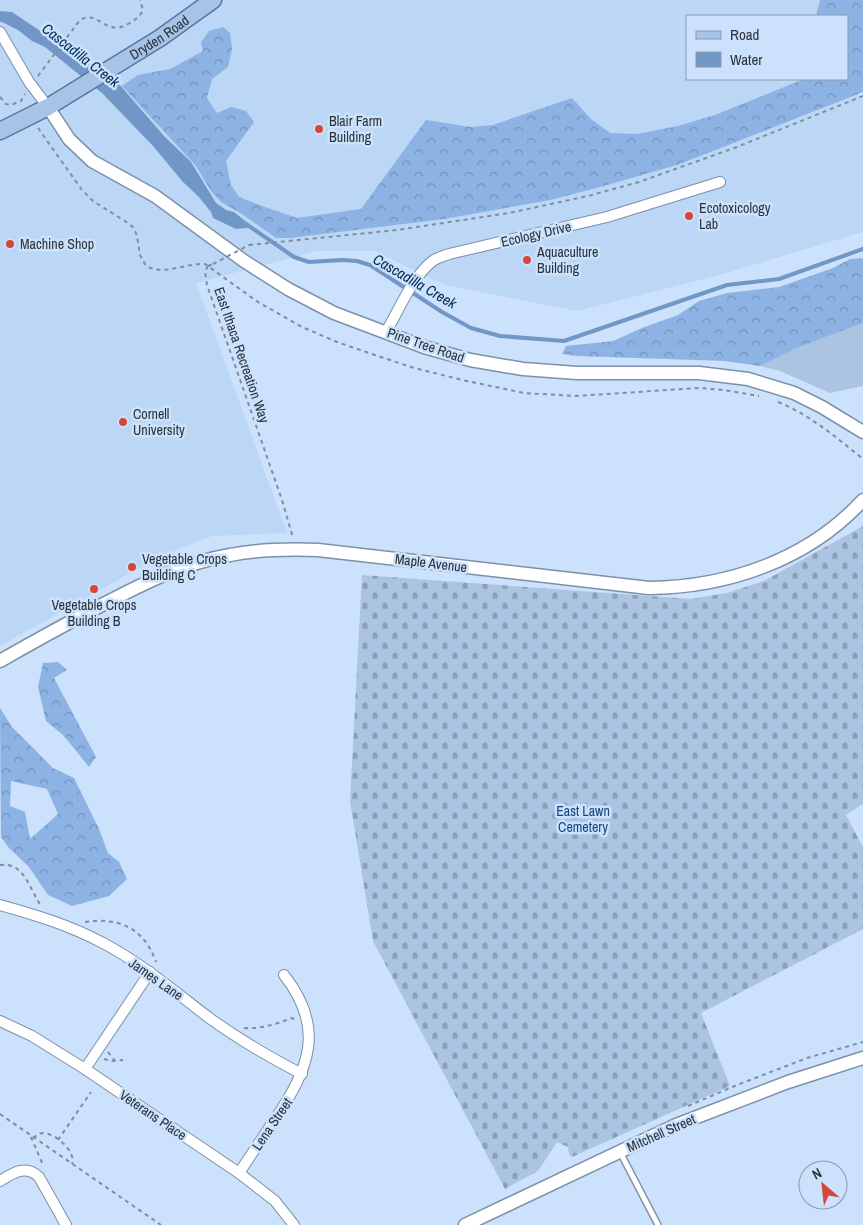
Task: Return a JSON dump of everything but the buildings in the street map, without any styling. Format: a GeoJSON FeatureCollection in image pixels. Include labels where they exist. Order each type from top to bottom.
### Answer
{"type":"FeatureCollection","features":[{"type":"Feature","properties":{"kind":"main road","name":"Dryden Road"},"geometry":{"type":"LineString","coordinates":[[0,131],[48,107],[188,19],[213,0]]}},
{"type":"Feature","properties":{"kind":"street"},"geometry":{"type":"LineString","coordinates":[[0,32],[29,82],[48,107]]}},
{"type":"Feature","properties":{"kind":"street","name":"Pine Tree Road"},"geometry":{"type":"LineString","coordinates":[[48,107],[69,139],[92,161],[155,196],[244,261],[288,289],[334,313],[424,347],[470,360],[523,369],[577,374],[699,373],[748,379],[794,393],[822,407],[863,432]]}},
{"type":"Feature","properties":{"kind":"street","name":"Ecology Drive"},"geometry":{"type":"LineString","coordinates":[[386,332],[416,280],[426,267],[436,259],[449,254],[607,217],[720,182]]}},
{"type":"Feature","properties":{"kind":"street","name":"Maple Avenue"},"geometry":{"type":"LineString","coordinates":[[0,661],[168,572],[198,562],[230,555],[264,550],[318,550],[649,588],[677,588],[733,578],[762,568],[829,532],[863,500]]}},
{"type":"Feature","properties":{"kind":"street","name":"James Lane"},"geometry":{"type":"LineString","coordinates":[[0,905],[57,921],[104,943],[154,970],[209,1018],[255,1049],[302,1074]]}},
{"type":"Feature","properties":{"kind":"street"},"geometry":{"type":"LineString","coordinates":[[85,1069],[154,970]]}},
{"type":"Feature","properties":{"kind":"street","name":"Lena Street"},"geometry":{"type":"LineString","coordinates":[[239,1173],[294,1092],[307,1060],[309,1043],[304,1012],[298,997],[284,975]]}},
{"type":"Feature","properties":{"kind":"street","name":"Veterans Place"},"geometry":{"type":"LineString","coordinates":[[0,1021],[32,1036],[85,1069],[239,1173],[275,1201],[294,1225]]}},
{"type":"Feature","properties":{"kind":"street","name":"Mitchell Street"},"geometry":{"type":"LineString","coordinates":[[465,1225],[676,1125],[788,1082],[863,1058]]}},
{"type":"Feature","properties":{"kind":"street"},"geometry":{"type":"LineString","coordinates":[[0,1181],[18,1171],[23,1170],[35,1173],[39,1176],[66,1225]]}},
{"type":"Feature","properties":{"kind":"lane"},"geometry":{"type":"LineString","coordinates":[[620,1152],[658,1225]]}},
{"type":"Feature","properties":{"kind":"path"},"geometry":{"type":"LineString","coordinates":[[38,78],[75,24],[84,18],[96,19],[113,28],[126,25],[140,15],[143,10],[140,0]]}},
{"type":"Feature","properties":{"kind":"path"},"geometry":{"type":"LineString","coordinates":[[40,131],[82,190],[93,201],[134,228],[140,255],[146,266],[159,270],[198,264],[208,266],[249,245],[397,230],[508,213],[588,196],[639,182],[728,150],[863,96]]}},
{"type":"Feature","properties":{"kind":"path"},"geometry":{"type":"LineString","coordinates":[[0,98],[6,104],[11,105],[21,101]]}},
{"type":"Feature","properties":{"kind":"path","name":"East Ithaca Recreation Way"},"geometry":{"type":"LineString","coordinates":[[208,266],[205,271],[208,285],[285,510],[293,539]]}},
{"type":"Feature","properties":{"kind":"path"},"geometry":{"type":"LineString","coordinates":[[0,865],[11,865],[19,870],[28,881],[40,904],[44,907]]}},
{"type":"Feature","properties":{"kind":"path"},"geometry":{"type":"LineString","coordinates":[[80,922],[112,921],[125,926],[141,938],[154,958],[154,970]]}},
{"type":"Feature","properties":{"kind":"path"},"geometry":{"type":"LineString","coordinates":[[241,1028],[256,1029],[292,1018],[297,1023]]}},
{"type":"Feature","properties":{"kind":"path"},"geometry":{"type":"LineString","coordinates":[[108,1052],[115,1061]]}},
{"type":"Feature","properties":{"kind":"path"},"geometry":{"type":"LineString","coordinates":[[104,1058],[107,1061],[123,1060]]}},
{"type":"Feature","properties":{"kind":"path"},"geometry":{"type":"LineString","coordinates":[[58,1140],[91,1092]]}},
{"type":"Feature","properties":{"kind":"path"},"geometry":{"type":"LineString","coordinates":[[0,1114],[161,1225]]}},
{"type":"Feature","properties":{"kind":"path"},"geometry":{"type":"LineString","coordinates":[[33,1138],[45,1133],[66,1145],[71,1153],[72,1164]]}},
{"type":"Feature","properties":{"kind":"path"},"geometry":{"type":"LineString","coordinates":[[30,1135],[44,1167]]}},
{"type":"Feature","properties":{"kind":"shaded area","name":"Cornell University"},"geometry":{"type":"Polygon","coordinates":[[[0,0],[863,0],[848,15],[686,15],[686,80],[847,80],[863,100],[863,232],[723,274],[577,311],[445,285],[375,251],[316,251],[196,283],[287,533],[212,536],[161,556],[0,646],[0,0]]]}},
{"type":"Feature","properties":{"kind":"green space"},"geometry":{"type":"Polygon","coordinates":[[[820,0],[863,0],[863,92],[677,165],[550,200],[444,219],[290,238],[276,238],[221,202],[211,191],[196,166],[122,86],[138,75],[170,69],[203,51],[201,42],[209,31],[223,27],[230,33],[232,49],[228,67],[212,79],[207,98],[217,113],[231,107],[246,111],[254,122],[226,161],[231,185],[239,197],[297,218],[361,209],[426,120],[470,127],[493,125],[572,98],[591,119],[610,133],[637,134],[678,126],[715,115],[802,80],[848,80],[848,15],[816,15],[820,0]]]}},
{"type":"Feature","properties":{"kind":"green space"},"geometry":{"type":"Polygon","coordinates":[[[863,258],[863,323],[797,348],[760,366],[725,361],[562,354],[566,346],[613,341],[678,315],[699,301],[727,293],[779,287],[833,268],[850,259],[863,258]]]}},
{"type":"Feature","properties":{"kind":"green space"},"geometry":{"type":"Polygon","coordinates":[[[863,323],[863,386],[830,393],[780,371],[760,366],[797,348],[863,323]]]}},
{"type":"Feature","properties":{"kind":"green space","name":"East Lawn Cemetery"},"geometry":{"type":"Polygon","coordinates":[[[863,526],[863,804],[846,815],[863,847],[863,929],[701,1013],[730,1086],[572,1157],[569,1154],[568,1147],[557,1142],[538,1171],[505,1189],[373,941],[350,801],[362,575],[691,599],[727,593],[764,581],[863,526]]]}},
{"type":"Feature","properties":{"kind":"green space"},"geometry":{"type":"Polygon","coordinates":[[[58,662],[67,670],[54,678],[96,757],[89,767],[64,736],[46,721],[38,687],[43,663],[58,662]]]}},
{"type":"Feature","properties":{"kind":"green space"},"geometry":{"type":"Polygon","coordinates":[[[0,708],[12,727],[53,768],[74,778],[99,829],[108,853],[119,862],[127,879],[109,896],[72,906],[48,895],[29,867],[9,848],[1,837],[0,708]],[[11,781],[10,806],[25,812],[30,839],[58,814],[47,789],[11,781]]]}},
{"type":"Feature","properties":{"kind":"water"},"geometry":{"type":"Polygon","coordinates":[[[0,11],[12,12],[119,84],[164,136],[191,162],[216,203],[226,210],[234,212],[249,224],[247,228],[236,229],[213,218],[211,212],[198,196],[102,93],[45,47],[32,41],[18,30],[0,22],[0,11]]]}},
{"type":"Feature","properties":{"kind":"waterway","name":"Cascadilla Creek"},"geometry":{"type":"LineString","coordinates":[[246,224],[294,257],[309,262],[342,260],[357,261],[370,265],[442,312],[471,328],[500,336],[564,341],[727,285],[779,279],[863,249]]}},
{"type":"Feature","properties":{"kind":"place","name":"Blair Farm Building"},"geometry":{"type":"Point","coordinates":[319,129]}},
{"type":"Feature","properties":{"kind":"place","name":"Ecotoxicology Lab"},"geometry":{"type":"Point","coordinates":[689,216]}},
{"type":"Feature","properties":{"kind":"place","name":"Machine Shop"},"geometry":{"type":"Point","coordinates":[10,244]}},
{"type":"Feature","properties":{"kind":"place","name":"Aquaculture Building"},"geometry":{"type":"Point","coordinates":[527,260]}},
{"type":"Feature","properties":{"kind":"place","name":"Cornell University"},"geometry":{"type":"Point","coordinates":[123,422]}},
{"type":"Feature","properties":{"kind":"place","name":"Vegetable Crops Building C"},"geometry":{"type":"Point","coordinates":[132,567]}},
{"type":"Feature","properties":{"kind":"place","name":"Vegetable Crops Building B"},"geometry":{"type":"Point","coordinates":[94,589]}}]}
